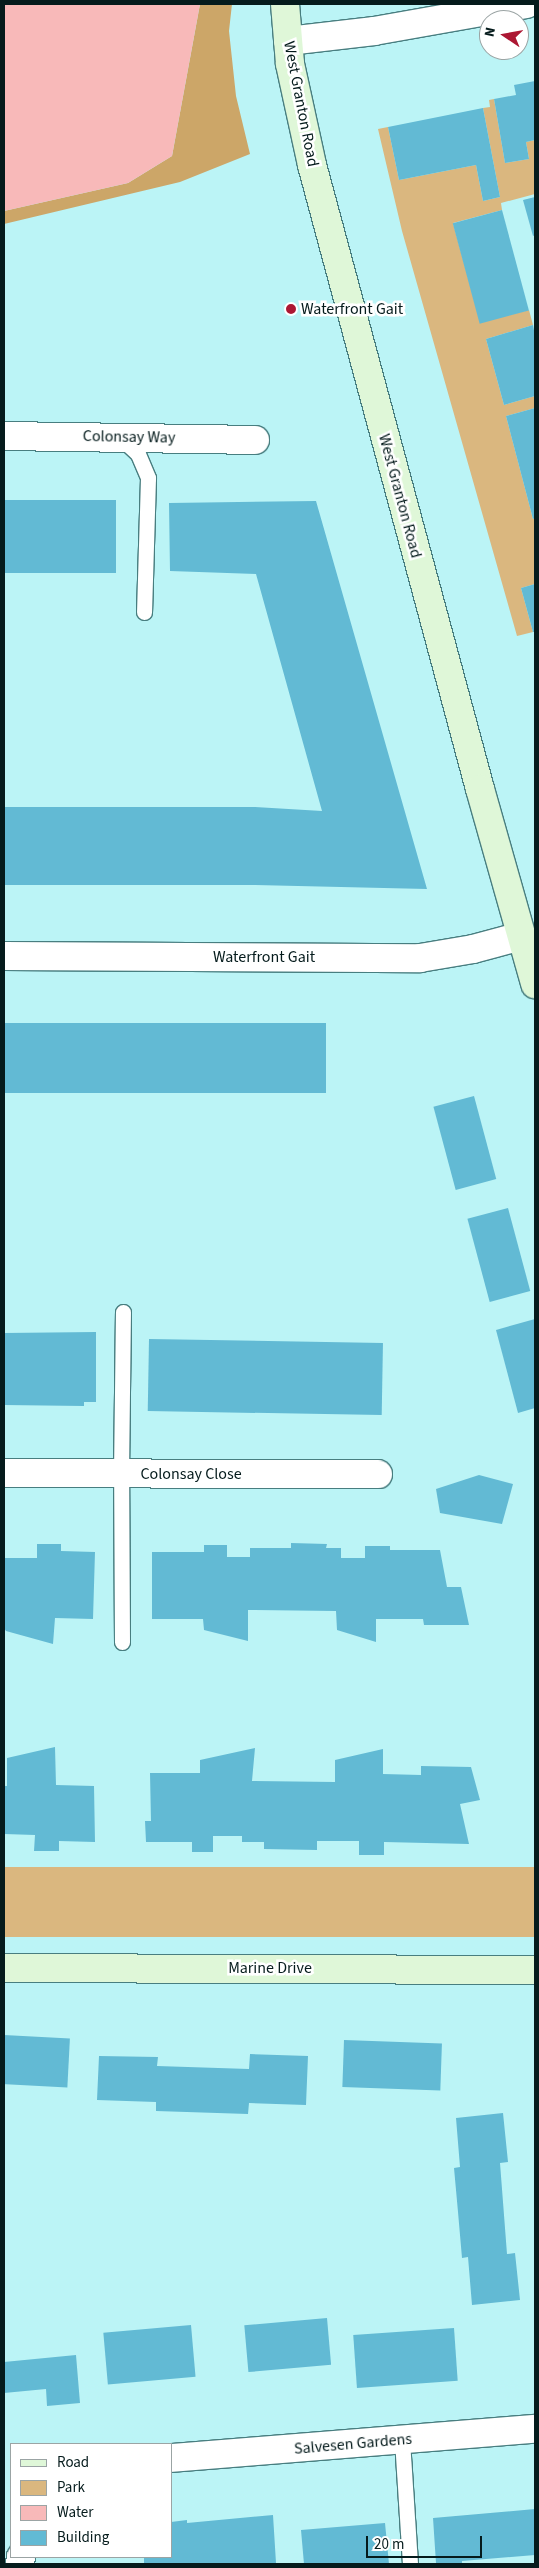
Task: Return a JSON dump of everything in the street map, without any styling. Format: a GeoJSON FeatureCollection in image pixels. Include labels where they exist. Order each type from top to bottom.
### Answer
{"type":"FeatureCollection","features":[{"type":"Feature","properties":{"kind":"street","name":"West Granton Road"},"geometry":{"type":"LineString","coordinates":[[286,4],[288,41],[297,101],[312,165],[535,984]]}},
{"type":"Feature","properties":{"kind":"street"},"geometry":{"type":"LineString","coordinates":[[288,41],[374,31],[527,4]]}},
{"type":"Feature","properties":{"kind":"street","name":"Colonsay Way"},"geometry":{"type":"LineString","coordinates":[[4,436],[255,440]]}},
{"type":"Feature","properties":{"kind":"street","name":"Waterfront Gait"},"geometry":{"type":"LineString","coordinates":[[4,956],[420,958],[473,949],[521,936]]}},
{"type":"Feature","properties":{"kind":"street","name":"Colonsay Close"},"geometry":{"type":"LineString","coordinates":[[4,1473],[378,1474]]}},
{"type":"Feature","properties":{"kind":"street","name":"Marine Drive"},"geometry":{"type":"LineString","coordinates":[[4,1968],[535,1970]]}},
{"type":"Feature","properties":{"kind":"street","name":"Salvesen Gardens"},"geometry":{"type":"LineString","coordinates":[[172,2458],[535,2430]]}},
{"type":"Feature","properties":{"kind":"lane"},"geometry":{"type":"LineString","coordinates":[[120,437],[138,454],[148,478],[144,612]]}},
{"type":"Feature","properties":{"kind":"lane"},"geometry":{"type":"LineString","coordinates":[[122,1642],[121,1474],[123,1312]]}},
{"type":"Feature","properties":{"kind":"lane"},"geometry":{"type":"LineString","coordinates":[[402,2440],[410,2564]]}},
{"type":"Feature","properties":{"kind":"green space"},"geometry":{"type":"Polygon","coordinates":[[[494,99],[505,163],[529,159],[526,142],[535,140],[535,194],[501,203],[502,210],[453,223],[480,322],[529,310],[533,325],[486,339],[504,405],[535,396],[535,408],[506,416],[533,519],[535,518],[535,584],[521,588],[533,632],[517,636],[402,231],[378,129],[388,127],[399,180],[476,165],[483,201],[500,197],[483,108],[490,107],[489,100],[494,99]]]}},
{"type":"Feature","properties":{"kind":"green space"},"geometry":{"type":"Polygon","coordinates":[[[4,1867],[535,1867],[535,1937],[4,1937],[4,1867]]]}},
{"type":"Feature","properties":{"kind":"shaded area"},"geometry":{"type":"Polygon","coordinates":[[[200,4],[232,4],[229,31],[236,96],[250,154],[180,182],[4,224],[4,211],[128,183],[172,156],[200,4]]]}},
{"type":"Feature","properties":{"kind":"water"},"geometry":{"type":"Polygon","coordinates":[[[4,4],[200,4],[172,156],[128,183],[4,211],[4,4]]]}},
{"type":"Feature","properties":{"kind":"building"},"geometry":{"type":"Polygon","coordinates":[[[535,81],[535,140],[526,142],[529,159],[505,163],[494,99],[516,95],[514,85],[535,81]]]}},
{"type":"Feature","properties":{"kind":"building"},"geometry":{"type":"Polygon","coordinates":[[[483,108],[500,197],[483,201],[476,165],[399,180],[388,127],[483,108]]]}},
{"type":"Feature","properties":{"kind":"building"},"geometry":{"type":"Polygon","coordinates":[[[535,197],[535,235],[533,236],[523,200],[535,197]]]}},
{"type":"Feature","properties":{"kind":"building"},"geometry":{"type":"Polygon","coordinates":[[[502,210],[529,310],[480,324],[453,223],[502,210]]]}},
{"type":"Feature","properties":{"kind":"building"},"geometry":{"type":"Polygon","coordinates":[[[533,325],[535,336],[535,396],[504,405],[486,339],[533,325]]]}},
{"type":"Feature","properties":{"kind":"building"},"geometry":{"type":"Polygon","coordinates":[[[535,408],[535,518],[533,519],[506,416],[535,408]]]}},
{"type":"Feature","properties":{"kind":"building"},"geometry":{"type":"Polygon","coordinates":[[[4,500],[116,500],[116,573],[4,573],[4,500]]]}},
{"type":"Feature","properties":{"kind":"building"},"geometry":{"type":"Polygon","coordinates":[[[316,501],[427,889],[255,885],[4,885],[4,807],[255,807],[322,811],[256,574],[170,571],[169,503],[316,501]]]}},
{"type":"Feature","properties":{"kind":"building"},"geometry":{"type":"Polygon","coordinates":[[[535,584],[535,632],[533,632],[521,588],[535,584]]]}},
{"type":"Feature","properties":{"kind":"building"},"geometry":{"type":"Polygon","coordinates":[[[4,1023],[326,1023],[326,1093],[4,1093],[4,1023]]]}},
{"type":"Feature","properties":{"kind":"building"},"geometry":{"type":"Polygon","coordinates":[[[474,1096],[496,1179],[456,1190],[433,1107],[474,1096]]]}},
{"type":"Feature","properties":{"kind":"building"},"geometry":{"type":"Polygon","coordinates":[[[508,1208],[530,1291],[490,1302],[467,1219],[508,1208]]]}},
{"type":"Feature","properties":{"kind":"building"},"geometry":{"type":"Polygon","coordinates":[[[535,1319],[535,1408],[518,1413],[496,1330],[535,1319]]]}},
{"type":"Feature","properties":{"kind":"building"},"geometry":{"type":"Polygon","coordinates":[[[96,1332],[96,1402],[84,1402],[84,1406],[4,1405],[4,1333],[96,1332]]]}},
{"type":"Feature","properties":{"kind":"building"},"geometry":{"type":"Polygon","coordinates":[[[149,1339],[383,1343],[382,1415],[148,1411],[149,1339]]]}},
{"type":"Feature","properties":{"kind":"building"},"geometry":{"type":"Polygon","coordinates":[[[479,1475],[513,1484],[502,1524],[440,1513],[436,1489],[479,1475]]]}},
{"type":"Feature","properties":{"kind":"building"},"geometry":{"type":"Polygon","coordinates":[[[291,1543],[327,1544],[326,1548],[341,1548],[341,1558],[365,1558],[365,1546],[390,1546],[390,1550],[440,1550],[447,1587],[461,1587],[469,1625],[424,1625],[423,1619],[376,1619],[376,1642],[337,1630],[336,1611],[248,1610],[248,1641],[204,1630],[203,1619],[152,1619],[152,1552],[204,1552],[204,1545],[227,1545],[227,1557],[250,1557],[250,1548],[291,1548],[291,1543]]]}},
{"type":"Feature","properties":{"kind":"building"},"geometry":{"type":"Polygon","coordinates":[[[37,1544],[61,1544],[61,1551],[95,1552],[93,1619],[55,1618],[53,1644],[6,1631],[4,1628],[4,1558],[37,1558],[37,1544]]]}},
{"type":"Feature","properties":{"kind":"building"},"geometry":{"type":"Polygon","coordinates":[[[55,1747],[56,1785],[94,1786],[95,1842],[59,1841],[59,1851],[34,1851],[35,1835],[4,1834],[4,1786],[7,1786],[7,1758],[55,1747]]]}},
{"type":"Feature","properties":{"kind":"building"},"geometry":{"type":"Polygon","coordinates":[[[255,1748],[252,1781],[335,1782],[335,1760],[383,1749],[383,1774],[421,1775],[421,1766],[471,1767],[480,1800],[460,1804],[469,1844],[384,1842],[384,1855],[359,1855],[359,1841],[317,1841],[317,1850],[264,1849],[264,1842],[242,1842],[242,1836],[213,1836],[213,1852],[192,1852],[192,1842],[146,1842],[145,1821],[151,1821],[150,1773],[200,1773],[200,1760],[255,1748]]]}},
{"type":"Feature","properties":{"kind":"building"},"geometry":{"type":"Polygon","coordinates":[[[4,2035],[70,2038],[67,2087],[4,2084],[4,2035]]]}},
{"type":"Feature","properties":{"kind":"building"},"geometry":{"type":"Polygon","coordinates":[[[344,2040],[442,2043],[440,2090],[342,2087],[344,2040]]]}},
{"type":"Feature","properties":{"kind":"building"},"geometry":{"type":"Polygon","coordinates":[[[250,2054],[308,2056],[306,2105],[249,2103],[248,2114],[156,2111],[156,2102],[97,2100],[99,2056],[158,2057],[157,2066],[249,2069],[250,2054]]]}},
{"type":"Feature","properties":{"kind":"building"},"geometry":{"type":"Polygon","coordinates":[[[503,2113],[508,2162],[500,2163],[507,2254],[515,2253],[520,2300],[472,2305],[468,2257],[462,2258],[454,2168],[460,2167],[456,2118],[503,2113]]]}},
{"type":"Feature","properties":{"kind":"building"},"geometry":{"type":"Polygon","coordinates":[[[327,2318],[331,2365],[248,2372],[244,2325],[327,2318]]]}},
{"type":"Feature","properties":{"kind":"building"},"geometry":{"type":"Polygon","coordinates":[[[191,2325],[196,2377],[108,2384],[103,2333],[191,2325]]]}},
{"type":"Feature","properties":{"kind":"building"},"geometry":{"type":"Polygon","coordinates":[[[454,2328],[458,2381],[357,2388],[353,2335],[454,2328]]]}},
{"type":"Feature","properties":{"kind":"building"},"geometry":{"type":"Polygon","coordinates":[[[76,2355],[80,2403],[47,2406],[46,2389],[4,2393],[4,2362],[76,2355]]]}},
{"type":"Feature","properties":{"kind":"building"},"geometry":{"type":"Polygon","coordinates":[[[535,2509],[535,2555],[462,2561],[462,2564],[436,2563],[433,2518],[535,2509]]]}},
{"type":"Feature","properties":{"kind":"building"},"geometry":{"type":"Polygon","coordinates":[[[273,2515],[276,2563],[144,2564],[144,2558],[172,2558],[172,2522],[187,2520],[187,2523],[273,2515]]]}},
{"type":"Feature","properties":{"kind":"building"},"geometry":{"type":"Polygon","coordinates":[[[385,2523],[389,2564],[304,2564],[301,2530],[385,2523]]]}},
{"type":"Feature","properties":{"kind":"place","name":"Waterfront Gait"},"geometry":{"type":"Point","coordinates":[291,309]}}]}
